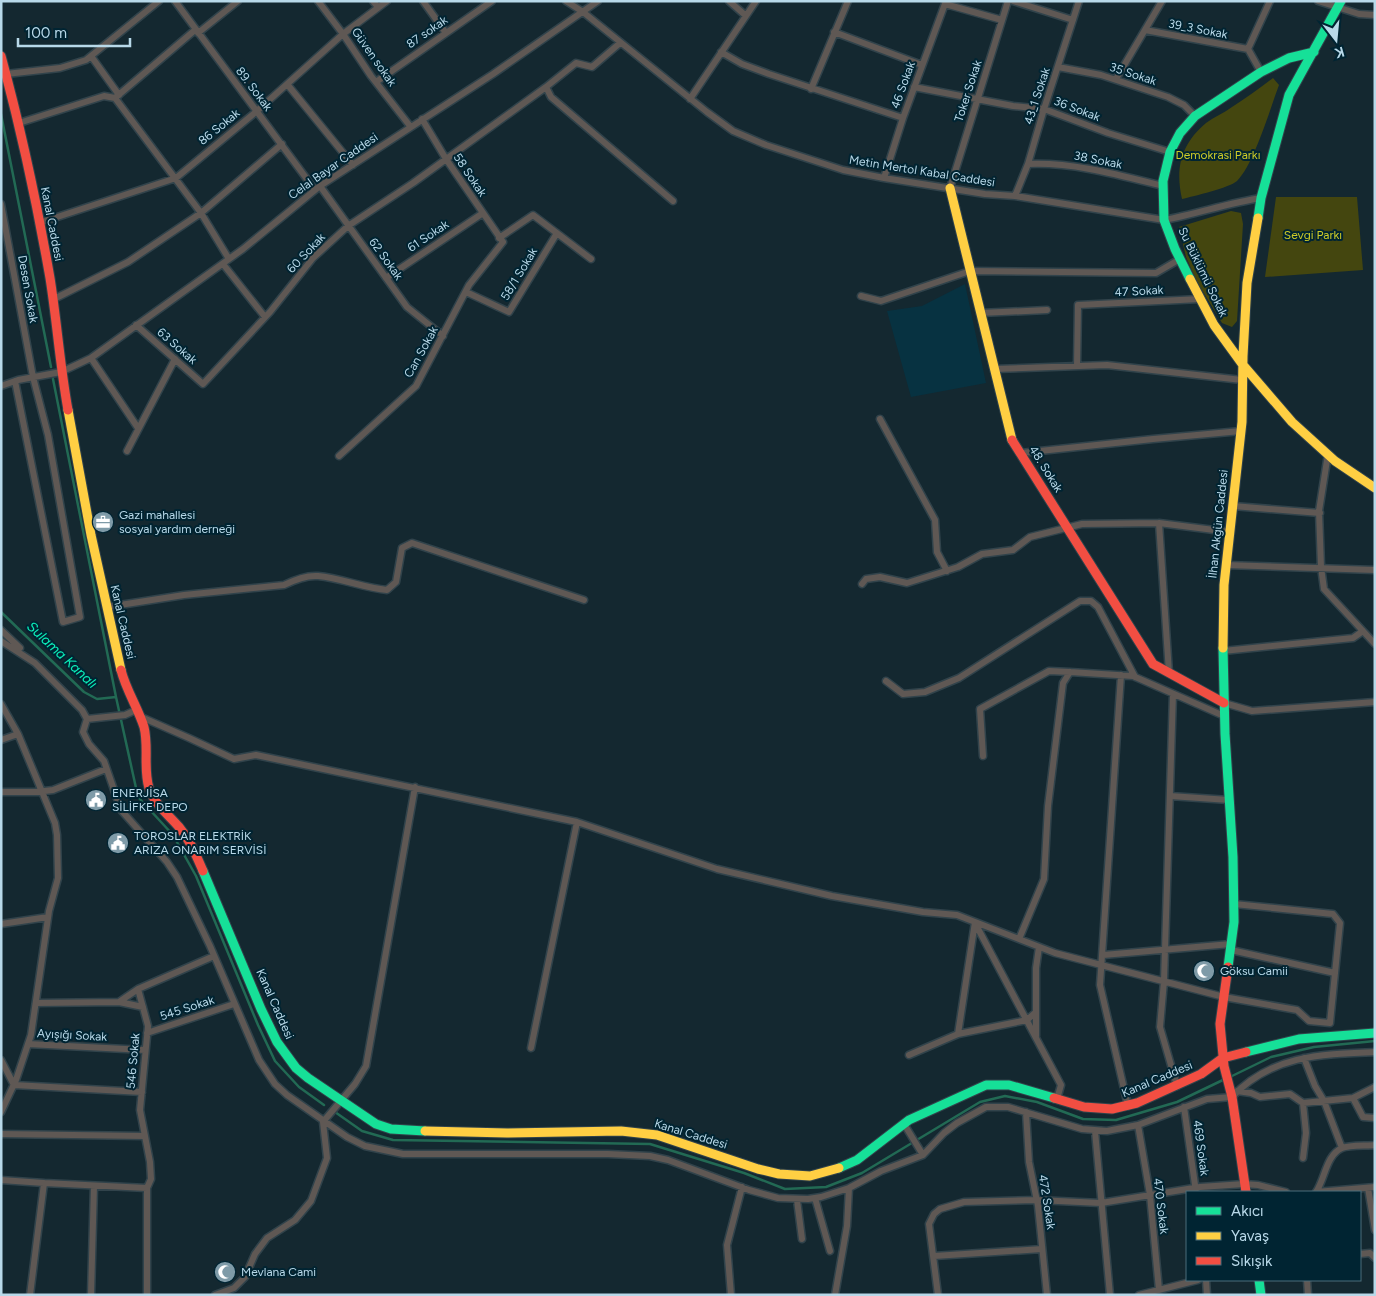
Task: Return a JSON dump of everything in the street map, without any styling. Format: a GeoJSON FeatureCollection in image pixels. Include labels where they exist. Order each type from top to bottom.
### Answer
{"type":"FeatureCollection","features":[{"type":"Feature","properties":{"kind":"street"},"geometry":{"type":"LineString","coordinates":[[6,74],[60,68],[86,60],[159,1]]}},
{"type":"Feature","properties":{"kind":"street","name":"89. Sokak"},"geometry":{"type":"LineString","coordinates":[[175,1],[282,144],[318,188]]}},
{"type":"Feature","properties":{"kind":"street"},"geometry":{"type":"LineString","coordinates":[[19,123],[104,96],[117,96],[238,1]]}},
{"type":"Feature","properties":{"kind":"street","name":"Güven sokak"},"geometry":{"type":"LineString","coordinates":[[318,1],[410,126]]}},
{"type":"Feature","properties":{"kind":"street"},"geometry":{"type":"LineString","coordinates":[[373,1],[378,7]]}},
{"type":"Feature","properties":{"kind":"street","name":"86 Sokak"},"geometry":{"type":"LineString","coordinates":[[39,223],[176,178],[257,111],[343,34],[387,1]]}},
{"type":"Feature","properties":{"kind":"street"},"geometry":{"type":"LineString","coordinates":[[423,1],[446,33]]}},
{"type":"Feature","properties":{"kind":"street","name":"87 sokak"},"geometry":{"type":"LineString","coordinates":[[376,82],[492,1]]}},
{"type":"Feature","properties":{"kind":"street","name":"Metin Mertol Kabal Caddesi"},"geometry":{"type":"LineString","coordinates":[[566,1],[733,131],[766,145],[844,170],[985,194],[1015,196],[1164,220],[1188,216],[1240,201],[1261,198]]}},
{"type":"Feature","properties":{"kind":"street","name":"Celal Bayar Caddesi"},"geometry":{"type":"LineString","coordinates":[[1,386],[15,381],[61,372],[92,358],[223,264],[318,188],[492,74],[598,1]]}},
{"type":"Feature","properties":{"kind":"street"},"geometry":{"type":"LineString","coordinates":[[729,1],[746,16]]}},
{"type":"Feature","properties":{"kind":"street"},"geometry":{"type":"LineString","coordinates":[[690,99],[756,1]]}},
{"type":"Feature","properties":{"kind":"street"},"geometry":{"type":"LineString","coordinates":[[811,89],[848,1]]}},
{"type":"Feature","properties":{"kind":"street","name":"Toker Sokak"},"geometry":{"type":"LineString","coordinates":[[950,188],[1008,1]]}},
{"type":"Feature","properties":{"kind":"street"},"geometry":{"type":"LineString","coordinates":[[1013,1],[1073,20]]}},
{"type":"Feature","properties":{"kind":"street","name":"43_1 Sokak"},"geometry":{"type":"LineString","coordinates":[[1015,196],[1028,164],[1079,1]]}},
{"type":"Feature","properties":{"kind":"street"},"geometry":{"type":"LineString","coordinates":[[1116,79],[1162,1]]}},
{"type":"Feature","properties":{"kind":"street"},"geometry":{"type":"LineString","coordinates":[[1261,72],[1248,49],[1270,1]]}},
{"type":"Feature","properties":{"kind":"street"},"geometry":{"type":"LineString","coordinates":[[1318,1],[1339,5],[1359,14],[1375,15]]}},
{"type":"Feature","properties":{"kind":"street"},"geometry":{"type":"LineString","coordinates":[[946,2],[1002,20]]}},
{"type":"Feature","properties":{"kind":"street","name":"46 Sokak"},"geometry":{"type":"LineString","coordinates":[[884,178],[903,118],[946,2]]}},
{"type":"Feature","properties":{"kind":"street","name":"İlhan Akgün Caddesi"},"geometry":{"type":"LineString","coordinates":[[1245,1188],[1233,1093],[1223,1062],[1220,1024],[1234,922],[1224,716],[1224,585],[1241,431],[1242,365],[1247,283],[1261,198],[1289,96],[1339,5]]}},
{"type":"Feature","properties":{"kind":"street","name":"39_3 Sokak"},"geometry":{"type":"LineString","coordinates":[[1145,30],[1248,49]]}},
{"type":"Feature","properties":{"kind":"street"},"geometry":{"type":"LineString","coordinates":[[834,32],[922,65]]}},
{"type":"Feature","properties":{"kind":"street","name":"60 Sokak"},"geometry":{"type":"LineString","coordinates":[[203,384],[265,318],[314,258],[348,226],[413,183],[546,87],[576,63],[592,67],[620,43]]}},
{"type":"Feature","properties":{"kind":"street"},"geometry":{"type":"LineString","coordinates":[[721,52],[742,64],[811,89],[903,118]]}},
{"type":"Feature","properties":{"kind":"street","name":"Su Büklümü Sokak"},"geometry":{"type":"LineString","coordinates":[[1314,52],[1289,58],[1261,72],[1195,116],[1180,133],[1170,152],[1163,186],[1164,220],[1180,259],[1214,326],[1242,365],[1292,422],[1328,454],[1375,488]]}},
{"type":"Feature","properties":{"kind":"street","name":"Kanal Caddesi"},"geometry":{"type":"LineString","coordinates":[[1,56],[19,123],[54,299],[61,372],[79,472],[107,607],[124,678],[138,713],[147,743],[149,788],[156,802],[180,828],[192,845],[261,1009],[277,1042],[296,1068],[308,1078],[376,1124],[391,1129],[431,1132],[641,1132],[675,1140],[758,1169],[796,1176],[822,1174],[847,1165],[906,1128],[918,1116],[986,1085],[1009,1085],[1099,1109],[1112,1109],[1128,1106],[1176,1086],[1223,1062]]}},
{"type":"Feature","properties":{"kind":"street"},"geometry":{"type":"LineString","coordinates":[[91,56],[117,96],[202,213],[229,259]]}},
{"type":"Feature","properties":{"kind":"street","name":"35 Sokak"},"geometry":{"type":"LineString","coordinates":[[1058,68],[1116,79],[1168,97],[1184,106],[1195,116]]}},
{"type":"Feature","properties":{"kind":"street"},"geometry":{"type":"LineString","coordinates":[[287,84],[353,165]]}},
{"type":"Feature","properties":{"kind":"street"},"geometry":{"type":"LineString","coordinates":[[546,87],[551,97],[673,201]]}},
{"type":"Feature","properties":{"kind":"street","name":"36 Sokak"},"geometry":{"type":"LineString","coordinates":[[914,87],[1014,106],[1044,109],[1108,134],[1170,152]]}},
{"type":"Feature","properties":{"kind":"street","name":"58 Sokak"},"geometry":{"type":"LineString","coordinates":[[422,119],[446,159],[501,240]]}},
{"type":"Feature","properties":{"kind":"street"},"geometry":{"type":"LineString","coordinates":[[54,299],[128,262],[202,213],[282,144]]}},
{"type":"Feature","properties":{"kind":"street","name":"38 Sokak"},"geometry":{"type":"LineString","coordinates":[[1028,164],[1048,163],[1068,166],[1163,186]]}},
{"type":"Feature","properties":{"kind":"street","name":"62 Sokak"},"geometry":{"type":"LineString","coordinates":[[318,188],[407,307],[444,336]]}},
{"type":"Feature","properties":{"kind":"street","name":"48. Sokak"},"geometry":{"type":"LineString","coordinates":[[950,188],[1011,438],[1153,664],[1224,703]]}},
{"type":"Feature","properties":{"kind":"street","name":"Desen Sokak"},"geometry":{"type":"LineString","coordinates":[[1,204],[33,377],[48,435],[80,618],[63,622],[15,381]]}},
{"type":"Feature","properties":{"kind":"street","name":"61 Sokak"},"geometry":{"type":"LineString","coordinates":[[386,278],[483,213]]}},
{"type":"Feature","properties":{"kind":"street"},"geometry":{"type":"LineString","coordinates":[[501,240],[533,215],[591,258]]}},
{"type":"Feature","properties":{"kind":"street","name":"58/1 Sokak"},"geometry":{"type":"LineString","coordinates":[[466,292],[509,312],[557,234]]}},
{"type":"Feature","properties":{"kind":"street","name":"Can Sokak"},"geometry":{"type":"LineString","coordinates":[[339,456],[416,386],[444,336],[469,285],[501,240]]}},
{"type":"Feature","properties":{"kind":"street"},"geometry":{"type":"LineString","coordinates":[[861,296],[881,301],[970,271],[1156,273],[1180,259]]}},
{"type":"Feature","properties":{"kind":"street"},"geometry":{"type":"LineString","coordinates":[[223,264],[265,318]]}},
{"type":"Feature","properties":{"kind":"street","name":"47 Sokak"},"geometry":{"type":"LineString","coordinates":[[1078,366],[1078,305],[1200,299]]}},
{"type":"Feature","properties":{"kind":"street"},"geometry":{"type":"LineString","coordinates":[[980,313],[1047,310]]}},
{"type":"Feature","properties":{"kind":"street","name":"63 Sokak"},"geometry":{"type":"LineString","coordinates":[[136,325],[203,384]]}},
{"type":"Feature","properties":{"kind":"street"},"geometry":{"type":"LineString","coordinates":[[92,358],[138,428]]}},
{"type":"Feature","properties":{"kind":"street"},"geometry":{"type":"LineString","coordinates":[[127,450],[175,360]]}},
{"type":"Feature","properties":{"kind":"street"},"geometry":{"type":"LineString","coordinates":[[994,369],[1107,365],[1242,380]]}},
{"type":"Feature","properties":{"kind":"street"},"geometry":{"type":"LineString","coordinates":[[880,419],[935,520],[937,552],[946,571]]}},
{"type":"Feature","properties":{"kind":"street"},"geometry":{"type":"LineString","coordinates":[[1021,453],[1241,431]]}},
{"type":"Feature","properties":{"kind":"street"},"geometry":{"type":"LineString","coordinates":[[1328,454],[1320,514],[1321,568],[1324,589],[1375,644]]}},
{"type":"Feature","properties":{"kind":"street"},"geometry":{"type":"LineString","coordinates":[[1233,506],[1320,514]]}},
{"type":"Feature","properties":{"kind":"street"},"geometry":{"type":"LineString","coordinates":[[862,584],[866,579],[880,577],[906,583],[958,567],[982,554],[1014,550],[1030,536],[1082,524],[1159,524],[1230,532]]}},
{"type":"Feature","properties":{"kind":"street"},"geometry":{"type":"LineString","coordinates":[[1159,524],[1169,673]]}},
{"type":"Feature","properties":{"kind":"street"},"geometry":{"type":"LineString","coordinates":[[107,607],[184,595],[284,586],[296,579],[317,576],[375,589],[388,590],[396,582],[402,548],[412,543],[584,600]]}},
{"type":"Feature","properties":{"kind":"street"},"geometry":{"type":"LineString","coordinates":[[1226,566],[1375,570]]}},
{"type":"Feature","properties":{"kind":"street"},"geometry":{"type":"LineString","coordinates":[[886,681],[904,694],[925,692],[959,678],[1080,601],[1091,600],[1098,607],[1135,677]]}},
{"type":"Feature","properties":{"kind":"street"},"geometry":{"type":"LineString","coordinates":[[1,630],[82,710],[87,719],[83,732],[89,744],[104,761],[121,810],[167,862],[177,877],[259,1060],[275,1084],[287,1095],[347,1138],[365,1146],[403,1154],[643,1155],[668,1160],[778,1198],[797,1200],[815,1198],[849,1188],[881,1171],[923,1155],[944,1133],[957,1123],[986,1107],[1008,1107],[1064,1125],[1095,1131],[1122,1130],[1207,1099],[1233,1093],[1251,1093],[1260,1097],[1290,1094],[1303,1103],[1353,1098],[1375,1086]]}},
{"type":"Feature","properties":{"kind":"street"},"geometry":{"type":"LineString","coordinates":[[1223,651],[1353,638],[1363,632]]}},
{"type":"Feature","properties":{"kind":"street"},"geometry":{"type":"LineString","coordinates":[[1,640],[35,663]]}},
{"type":"Feature","properties":{"kind":"street"},"geometry":{"type":"LineString","coordinates":[[983,756],[980,709],[1049,672],[1135,677],[1224,716]]}},
{"type":"Feature","properties":{"kind":"street"},"geometry":{"type":"LineString","coordinates":[[1019,939],[1044,879],[1049,796],[1063,683],[1070,672]]}},
{"type":"Feature","properties":{"kind":"street"},"geometry":{"type":"LineString","coordinates":[[1122,676],[1103,965],[1100,985],[1128,1106]]}},
{"type":"Feature","properties":{"kind":"street"},"geometry":{"type":"LineString","coordinates":[[1173,694],[1164,981],[1160,1027],[1176,1086]]}},
{"type":"Feature","properties":{"kind":"street"},"geometry":{"type":"LineString","coordinates":[[1224,703],[1252,712],[1375,702]]}},
{"type":"Feature","properties":{"kind":"street"},"geometry":{"type":"LineString","coordinates":[[1,704],[18,734],[55,823],[58,878],[48,917],[31,1034],[14,1085],[1,1112]]}},
{"type":"Feature","properties":{"kind":"street"},"geometry":{"type":"LineString","coordinates":[[87,719],[138,713],[234,759],[256,755],[577,822],[717,869],[832,896],[923,912],[958,915],[1055,953],[1224,997],[1296,1010],[1309,1021],[1330,1022],[1340,923],[1333,914],[1234,904]]}},
{"type":"Feature","properties":{"kind":"street"},"geometry":{"type":"LineString","coordinates":[[1,740],[18,734]]}},
{"type":"Feature","properties":{"kind":"street"},"geometry":{"type":"LineString","coordinates":[[1,792],[42,791],[61,788],[106,769]]}},
{"type":"Feature","properties":{"kind":"street"},"geometry":{"type":"LineString","coordinates":[[216,1295],[234,1288],[245,1278],[255,1254],[267,1238],[295,1220],[311,1201],[327,1158],[324,1122],[355,1084],[366,1066],[415,788]]}},
{"type":"Feature","properties":{"kind":"street"},"geometry":{"type":"LineString","coordinates":[[1170,796],[1229,800]]}},
{"type":"Feature","properties":{"kind":"street"},"geometry":{"type":"LineString","coordinates":[[530,1048],[577,822]]}},
{"type":"Feature","properties":{"kind":"street"},"geometry":{"type":"LineString","coordinates":[[1,924],[48,917]]}},
{"type":"Feature","properties":{"kind":"street"},"geometry":{"type":"LineString","coordinates":[[975,922],[1061,1085],[1057,1099]]}},
{"type":"Feature","properties":{"kind":"street"},"geometry":{"type":"LineString","coordinates":[[958,1034],[975,922]]}},
{"type":"Feature","properties":{"kind":"street"},"geometry":{"type":"LineString","coordinates":[[1036,1036],[1036,968],[1039,947]]}},
{"type":"Feature","properties":{"kind":"street"},"geometry":{"type":"LineString","coordinates":[[1103,955],[1231,947],[1335,973]]}},
{"type":"Feature","properties":{"kind":"street"},"geometry":{"type":"LineString","coordinates":[[120,1002],[138,989],[214,956]]}},
{"type":"Feature","properties":{"kind":"street","name":"546 Sokak"},"geometry":{"type":"LineString","coordinates":[[138,989],[148,1026],[140,1110],[150,1162],[151,1179],[147,1188],[147,1295]]}},
{"type":"Feature","properties":{"kind":"street"},"geometry":{"type":"LineString","coordinates":[[36,1004],[120,1002],[143,1006]]}},
{"type":"Feature","properties":{"kind":"street","name":"545 Sokak"},"geometry":{"type":"LineString","coordinates":[[147,1033],[234,1004]]}},
{"type":"Feature","properties":{"kind":"street"},"geometry":{"type":"LineString","coordinates":[[909,1055],[958,1034],[1027,1020],[1036,1012]]}},
{"type":"Feature","properties":{"kind":"street"},"geometry":{"type":"LineString","coordinates":[[1223,1062],[1299,1038],[1375,1033]]}},
{"type":"Feature","properties":{"kind":"street","name":"Ayışığı Sokak"},"geometry":{"type":"LineString","coordinates":[[28,1044],[145,1050]]}},
{"type":"Feature","properties":{"kind":"street"},"geometry":{"type":"LineString","coordinates":[[1233,1093],[1266,1071],[1285,1063],[1326,1053],[1374,1054]]}},
{"type":"Feature","properties":{"kind":"street"},"geometry":{"type":"LineString","coordinates":[[1304,1058],[1315,1086],[1324,1101],[1342,1148]]}},
{"type":"Feature","properties":{"kind":"street"},"geometry":{"type":"LineString","coordinates":[[1,1060],[14,1085]]}},
{"type":"Feature","properties":{"kind":"street"},"geometry":{"type":"LineString","coordinates":[[14,1085],[142,1092]]}},
{"type":"Feature","properties":{"kind":"street"},"geometry":{"type":"LineString","coordinates":[[1353,1098],[1364,1117],[1375,1118]]}},
{"type":"Feature","properties":{"kind":"street"},"geometry":{"type":"LineString","coordinates":[[1303,1103],[1306,1133],[1303,1158]]}},
{"type":"Feature","properties":{"kind":"street","name":"469 Sokak"},"geometry":{"type":"LineString","coordinates":[[1184,1107],[1196,1190]]}},
{"type":"Feature","properties":{"kind":"street","name":"472 Sokak"},"geometry":{"type":"LineString","coordinates":[[1026,1112],[1029,1162],[1037,1200],[1047,1295]]}},
{"type":"Feature","properties":{"kind":"street","name":"470 Sokak"},"geometry":{"type":"LineString","coordinates":[[1138,1125],[1150,1195],[1155,1292]]}},
{"type":"Feature","properties":{"kind":"street"},"geometry":{"type":"LineString","coordinates":[[906,1128],[923,1155]]}},
{"type":"Feature","properties":{"kind":"street"},"geometry":{"type":"LineString","coordinates":[[1095,1131],[1110,1295]]}},
{"type":"Feature","properties":{"kind":"street"},"geometry":{"type":"LineString","coordinates":[[1,1134],[144,1136]]}},
{"type":"Feature","properties":{"kind":"street"},"geometry":{"type":"LineString","coordinates":[[1317,1191],[1321,1185],[1331,1158],[1342,1148],[1375,1145]]}},
{"type":"Feature","properties":{"kind":"street"},"geometry":{"type":"LineString","coordinates":[[1,1180],[44,1184],[147,1188]]}},
{"type":"Feature","properties":{"kind":"street"},"geometry":{"type":"LineString","coordinates":[[30,1295],[44,1184]]}},
{"type":"Feature","properties":{"kind":"street"},"geometry":{"type":"LineString","coordinates":[[1196,1190],[1245,1188],[1258,1184],[1282,1191]]}},
{"type":"Feature","properties":{"kind":"street"},"geometry":{"type":"LineString","coordinates":[[91,1295],[94,1186]]}},
{"type":"Feature","properties":{"kind":"street"},"geometry":{"type":"LineString","coordinates":[[731,1295],[727,1244],[742,1187]]}},
{"type":"Feature","properties":{"kind":"street"},"geometry":{"type":"LineString","coordinates":[[835,1295],[847,1226],[849,1188]]}},
{"type":"Feature","properties":{"kind":"street"},"geometry":{"type":"LineString","coordinates":[[1330,1191],[1371,1188],[1375,1230]]}},
{"type":"Feature","properties":{"kind":"street"},"geometry":{"type":"LineString","coordinates":[[938,1295],[929,1224],[934,1214],[940,1209],[964,1202],[1037,1200],[1101,1203],[1186,1191]]}},
{"type":"Feature","properties":{"kind":"street"},"geometry":{"type":"LineString","coordinates":[[815,1198],[830,1251]]}},
{"type":"Feature","properties":{"kind":"street"},"geometry":{"type":"LineString","coordinates":[[797,1200],[802,1239]]}},
{"type":"Feature","properties":{"kind":"street"},"geometry":{"type":"LineString","coordinates":[[934,1256],[1042,1249]]}},
{"type":"Feature","properties":{"kind":"street"},"geometry":{"type":"LineString","coordinates":[[1361,1254],[1370,1253],[1375,1258]]}},
{"type":"Feature","properties":{"kind":"street"},"geometry":{"type":"LineString","coordinates":[[1139,1295],[1194,1281]]}},
{"type":"Feature","properties":{"kind":"street"},"geometry":{"type":"LineString","coordinates":[[1206,1281],[1206,1295]]}},
{"type":"Feature","properties":{"kind":"street"},"geometry":{"type":"LineString","coordinates":[[1259,1281],[1261,1295]]}},
{"type":"Feature","properties":{"kind":"street"},"geometry":{"type":"LineString","coordinates":[[1307,1281],[1308,1295]]}},
{"type":"Feature","properties":{"kind":"shaded area"},"geometry":{"type":"Polygon","coordinates":[[[965,284],[986,383],[911,397],[887,311],[922,306],[965,284]]]}},
{"type":"Feature","properties":{"kind":"green space","name":"Demokrasi Parkı"},"geometry":{"type":"Polygon","coordinates":[[[1273,78],[1279,85],[1255,149],[1237,181],[1211,192],[1182,199],[1179,177],[1180,167],[1182,157],[1191,139],[1206,123],[1273,78]]]}},
{"type":"Feature","properties":{"kind":"green space","name":"Sevgi Parkı"},"geometry":{"type":"Polygon","coordinates":[[[1276,197],[1357,197],[1363,270],[1265,277],[1276,197]]]}},
{"type":"Feature","properties":{"kind":"green space"},"geometry":{"type":"Polygon","coordinates":[[[1231,211],[1241,213],[1243,224],[1237,321],[1232,327],[1222,323],[1197,282],[1186,257],[1179,227],[1231,211]]]}},
{"type":"Feature","properties":{"kind":"waterway"},"geometry":{"type":"LineString","coordinates":[[1,114],[51,367]]}},
{"type":"Feature","properties":{"kind":"waterway"},"geometry":{"type":"LineString","coordinates":[[53,379],[116,697],[138,797],[173,835],[196,876],[275,1061],[299,1087],[324,1105]]}},
{"type":"Feature","properties":{"kind":"waterway","name":"Sulama Kanalı"},"geometry":{"type":"LineString","coordinates":[[1,612],[84,692],[97,699],[116,697]]}},
{"type":"Feature","properties":{"kind":"waterway"},"geometry":{"type":"LineString","coordinates":[[1230,1077],[1271,1057],[1314,1047],[1375,1041]]}},
{"type":"Feature","properties":{"kind":"waterway"},"geometry":{"type":"LineString","coordinates":[[335,1112],[362,1131],[393,1140],[650,1144],[744,1173],[785,1189],[826,1187],[862,1173],[980,1102],[1005,1096],[1037,1102],[1083,1119],[1116,1120],[1177,1102],[1225,1079]]}},
{"type":"Feature","properties":{"kind":"traffic: fast"},"geometry":{"type":"LineString","coordinates":[[1258,218],[1261,198],[1289,95],[1341,1]]}},
{"type":"Feature","properties":{"kind":"traffic: fast"},"geometry":{"type":"LineString","coordinates":[[1190,279],[1175,249],[1164,220],[1163,181],[1170,152],[1180,133],[1195,116],[1261,72],[1289,58],[1314,52]]}},
{"type":"Feature","properties":{"kind":"traffic: fast"},"geometry":{"type":"LineString","coordinates":[[1223,648],[1225,734],[1233,857],[1234,922],[1228,967]]}},
{"type":"Feature","properties":{"kind":"traffic: fast"},"geometry":{"type":"LineString","coordinates":[[203,871],[261,1009],[277,1042],[296,1068],[376,1124],[391,1129],[425,1131]]}},
{"type":"Feature","properties":{"kind":"traffic: fast"},"geometry":{"type":"LineString","coordinates":[[1246,1052],[1299,1039],[1375,1033]]}},
{"type":"Feature","properties":{"kind":"traffic: fast"},"geometry":{"type":"LineString","coordinates":[[839,1168],[857,1160],[909,1120],[986,1085],[1009,1085],[1054,1098]]}},
{"type":"Feature","properties":{"kind":"traffic: fast"},"geometry":{"type":"LineString","coordinates":[[1259,1281],[1261,1295]]}},
{"type":"Feature","properties":{"kind":"traffic: slow"},"geometry":{"type":"LineString","coordinates":[[950,188],[1012,440]]}},
{"type":"Feature","properties":{"kind":"traffic: slow"},"geometry":{"type":"LineString","coordinates":[[1223,648],[1224,585],[1242,422],[1247,283],[1258,218]]}},
{"type":"Feature","properties":{"kind":"traffic: slow"},"geometry":{"type":"LineString","coordinates":[[1190,279],[1214,325],[1243,365],[1292,422],[1335,461],[1375,488]]}},
{"type":"Feature","properties":{"kind":"traffic: slow"},"geometry":{"type":"LineString","coordinates":[[68,410],[91,535],[121,670]]}},
{"type":"Feature","properties":{"kind":"traffic: slow"},"geometry":{"type":"LineString","coordinates":[[425,1131],[507,1133],[621,1131],[657,1135],[758,1169],[779,1174],[810,1176],[839,1168]]}},
{"type":"Feature","properties":{"kind":"traffic: jam"},"geometry":{"type":"LineString","coordinates":[[1,56],[22,139],[45,250],[68,410]]}},
{"type":"Feature","properties":{"kind":"traffic: jam"},"geometry":{"type":"LineString","coordinates":[[1012,440],[1153,664],[1224,703]]}},
{"type":"Feature","properties":{"kind":"traffic: jam"},"geometry":{"type":"LineString","coordinates":[[121,670],[144,727],[146,773],[151,794],[186,837],[203,871]]}},
{"type":"Feature","properties":{"kind":"traffic: jam"},"geometry":{"type":"LineString","coordinates":[[1228,967],[1220,1024],[1224,1066],[1232,1097],[1246,1191]]}},
{"type":"Feature","properties":{"kind":"traffic: jam"},"geometry":{"type":"LineString","coordinates":[[1054,1098],[1084,1107],[1112,1109],[1137,1103],[1201,1074],[1223,1058],[1246,1052]]}},
{"type":"Feature","properties":{"kind":"place","name":"Gazi mahallesi sosyal yardım derneği"},"geometry":{"type":"Point","coordinates":[103,522]}},
{"type":"Feature","properties":{"kind":"place","name":"ENERJİSA SİLİFKE DEPO"},"geometry":{"type":"Point","coordinates":[96,800]}},
{"type":"Feature","properties":{"kind":"place","name":"TOROSLAR ELEKTRİK ARIZA ONARIM SERVİSİ"},"geometry":{"type":"Point","coordinates":[118,843]}},
{"type":"Feature","properties":{"kind":"place","name":"Göksu Camii"},"geometry":{"type":"Point","coordinates":[1204,971]}},
{"type":"Feature","properties":{"kind":"place","name":"Mevlana Cami"},"geometry":{"type":"Point","coordinates":[225,1272]}}]}
